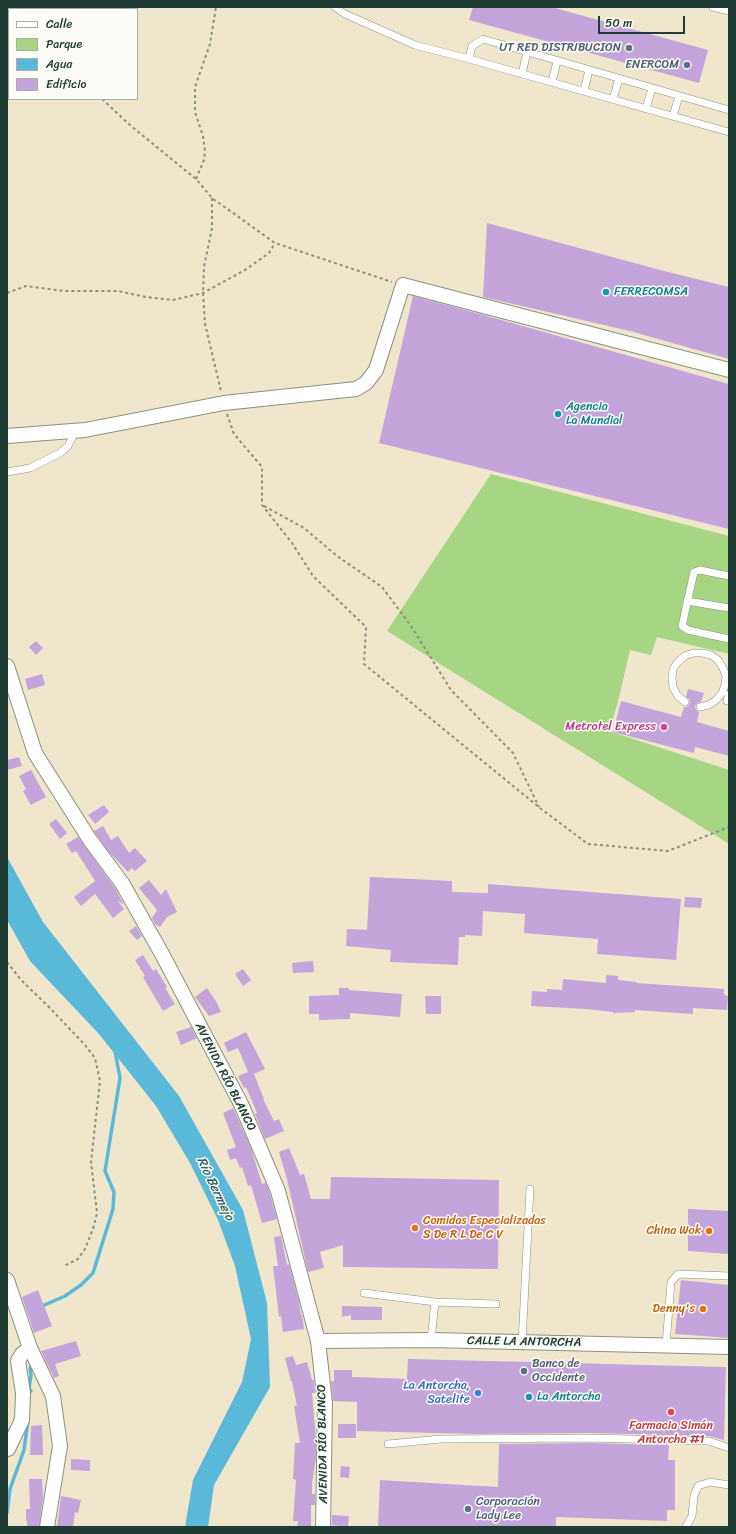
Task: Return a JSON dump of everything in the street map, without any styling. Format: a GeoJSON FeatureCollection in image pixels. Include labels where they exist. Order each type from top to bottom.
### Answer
{"type":"FeatureCollection","features":[{"type":"Feature","properties":{"kind":"street"},"geometry":{"type":"LineString","coordinates":[[7,436],[76,432],[224,403],[356,389],[366,382],[376,370],[403,285],[729,370]]}},
{"type":"Feature","properties":{"kind":"street","name":"AVENIDA RÍO BLANCO"},"geometry":{"type":"LineString","coordinates":[[7,666],[35,753],[90,840],[122,883],[162,954],[241,1104],[278,1191],[318,1341],[325,1403],[323,1527]]}},
{"type":"Feature","properties":{"kind":"street"},"geometry":{"type":"LineString","coordinates":[[7,1280],[30,1348],[53,1396],[60,1446],[47,1527]]}},
{"type":"Feature","properties":{"kind":"street","name":"CALLE LA ANTORCHA"},"geometry":{"type":"LineString","coordinates":[[318,1341],[431,1340],[729,1347]]}},
{"type":"Feature","properties":{"kind":"street"},"geometry":{"type":"LineString","coordinates":[[8,1449],[22,1420],[23,1393],[18,1361],[22,1354],[30,1348]]}},
{"type":"Feature","properties":{"kind":"lane"},"geometry":{"type":"LineString","coordinates":[[335,7],[345,14],[415,46],[469,59],[729,132]]}},
{"type":"Feature","properties":{"kind":"lane"},"geometry":{"type":"LineString","coordinates":[[713,7],[729,11]]}},
{"type":"Feature","properties":{"kind":"lane"},"geometry":{"type":"LineString","coordinates":[[469,59],[472,46],[483,39],[729,110]]}},
{"type":"Feature","properties":{"kind":"lane"},"geometry":{"type":"LineString","coordinates":[[522,74],[527,52]]}},
{"type":"Feature","properties":{"kind":"lane"},"geometry":{"type":"LineString","coordinates":[[552,82],[557,61]]}},
{"type":"Feature","properties":{"kind":"lane"},"geometry":{"type":"LineString","coordinates":[[584,91],[589,70]]}},
{"type":"Feature","properties":{"kind":"lane"},"geometry":{"type":"LineString","coordinates":[[614,100],[619,78]]}},
{"type":"Feature","properties":{"kind":"lane"},"geometry":{"type":"LineString","coordinates":[[646,109],[652,88]]}},
{"type":"Feature","properties":{"kind":"lane"},"geometry":{"type":"LineString","coordinates":[[674,116],[679,96]]}},
{"type":"Feature","properties":{"kind":"lane"},"geometry":{"type":"LineString","coordinates":[[7,472],[30,468],[60,453],[68,446],[76,432]]}},
{"type":"Feature","properties":{"kind":"lane"},"geometry":{"type":"LineString","coordinates":[[729,576],[700,570],[694,572],[682,626],[684,629],[729,639]]}},
{"type":"Feature","properties":{"kind":"lane"},"geometry":{"type":"LineString","coordinates":[[687,601],[729,608]]}},
{"type":"Feature","properties":{"kind":"lane"},"geometry":{"type":"LineString","coordinates":[[685,702],[677,695],[673,687],[673,669],[678,662],[685,656],[702,652],[711,655],[718,660],[729,663]]}},
{"type":"Feature","properties":{"kind":"lane"},"geometry":{"type":"LineString","coordinates":[[700,706],[708,705],[716,700],[722,693],[726,676],[718,660]]}},
{"type":"Feature","properties":{"kind":"lane"},"geometry":{"type":"LineString","coordinates":[[729,694],[727,701],[729,702]]}},
{"type":"Feature","properties":{"kind":"lane"},"geometry":{"type":"LineString","coordinates":[[522,1342],[530,1189]]}},
{"type":"Feature","properties":{"kind":"lane"},"geometry":{"type":"LineString","coordinates":[[666,1345],[671,1282],[678,1274],[729,1276]]}},
{"type":"Feature","properties":{"kind":"lane"},"geometry":{"type":"LineString","coordinates":[[364,1293],[435,1302],[496,1304]]}},
{"type":"Feature","properties":{"kind":"lane"},"geometry":{"type":"LineString","coordinates":[[431,1340],[435,1302]]}},
{"type":"Feature","properties":{"kind":"lane"},"geometry":{"type":"LineString","coordinates":[[388,1444],[441,1439],[590,1438],[709,1442],[729,1448]]}},
{"type":"Feature","properties":{"kind":"lane"},"geometry":{"type":"LineString","coordinates":[[686,1527],[692,1516],[694,1496],[698,1486],[710,1482],[729,1485]]}},
{"type":"Feature","properties":{"kind":"path"},"geometry":{"type":"LineString","coordinates":[[196,179],[204,160],[205,151],[203,136],[195,112],[195,87],[210,44],[216,7]]}},
{"type":"Feature","properties":{"kind":"path"},"geometry":{"type":"LineString","coordinates":[[103,100],[131,126],[196,179],[212,198],[275,243],[403,285]]}},
{"type":"Feature","properties":{"kind":"path"},"geometry":{"type":"LineString","coordinates":[[212,198],[212,228],[204,267],[203,293],[205,324],[224,403],[234,434],[262,466],[262,505],[292,543],[313,576],[366,628],[364,664],[540,808],[588,844],[668,851],[729,827]]}},
{"type":"Feature","properties":{"kind":"path"},"geometry":{"type":"LineString","coordinates":[[7,293],[26,286],[64,291],[118,291],[146,297],[172,300],[203,293],[245,270],[269,254],[275,243]]}},
{"type":"Feature","properties":{"kind":"path"},"geometry":{"type":"LineString","coordinates":[[262,505],[304,528],[336,556],[382,588],[411,626],[451,690],[512,753],[540,808]]}},
{"type":"Feature","properties":{"kind":"path"},"geometry":{"type":"LineString","coordinates":[[7,962],[21,980],[49,1007],[95,1058],[100,1081],[91,1162],[97,1213],[93,1229],[85,1249],[78,1259],[64,1266]]}},
{"type":"Feature","properties":{"kind":"green space"},"geometry":{"type":"Polygon","coordinates":[[[491,474],[729,536],[729,654],[657,637],[651,655],[630,650],[618,702],[609,731],[729,770],[729,844],[387,631],[491,474]]]}},
{"type":"Feature","properties":{"kind":"water","name":"Río Bermejo"},"geometry":{"type":"Polygon","coordinates":[[[7,857],[43,922],[179,1096],[243,1210],[267,1303],[270,1387],[214,1485],[208,1527],[185,1527],[193,1480],[242,1382],[251,1339],[235,1266],[218,1220],[190,1163],[156,1106],[99,1034],[30,961],[7,920],[7,857]]]}},
{"type":"Feature","properties":{"kind":"building"},"geometry":{"type":"Polygon","coordinates":[[[473,7],[551,7],[708,50],[699,83],[469,20],[473,7]]]}},
{"type":"Feature","properties":{"kind":"building","name":"FERRECOMSA"},"geometry":{"type":"Polygon","coordinates":[[[487,223],[660,270],[729,287],[729,359],[630,331],[483,297],[487,223]]]}},
{"type":"Feature","properties":{"kind":"building","name":"Agencia La Mundial"},"geometry":{"type":"Polygon","coordinates":[[[413,296],[729,384],[729,529],[379,443],[413,296]]]}},
{"type":"Feature","properties":{"kind":"building"},"geometry":{"type":"Polygon","coordinates":[[[36,641],[43,648],[36,655],[29,647],[36,641]]]}},
{"type":"Feature","properties":{"kind":"building"},"geometry":{"type":"Polygon","coordinates":[[[42,674],[45,685],[28,690],[25,679],[42,674]]]}},
{"type":"Feature","properties":{"kind":"building","name":"Metrotel Express"},"geometry":{"type":"Polygon","coordinates":[[[688,689],[704,693],[701,702],[697,703],[695,706],[696,710],[699,712],[697,722],[729,731],[729,756],[695,747],[694,753],[613,732],[621,701],[681,717],[684,707],[687,707],[690,703],[690,700],[686,697],[688,689]]]}},
{"type":"Feature","properties":{"kind":"building"},"geometry":{"type":"Polygon","coordinates":[[[19,757],[22,766],[7,770],[7,760],[19,757]]]}},
{"type":"Feature","properties":{"kind":"building"},"geometry":{"type":"Polygon","coordinates":[[[31,770],[46,797],[31,805],[23,791],[26,789],[19,776],[31,770]]]}},
{"type":"Feature","properties":{"kind":"building"},"geometry":{"type":"Polygon","coordinates":[[[104,805],[109,812],[95,824],[88,815],[104,805]]]}},
{"type":"Feature","properties":{"kind":"building"},"geometry":{"type":"Polygon","coordinates":[[[56,819],[67,833],[60,839],[49,824],[56,819]]]}},
{"type":"Feature","properties":{"kind":"building"},"geometry":{"type":"Polygon","coordinates":[[[103,826],[111,840],[118,836],[129,853],[135,848],[147,861],[135,871],[132,868],[128,872],[108,851],[94,831],[103,826]]]}},
{"type":"Feature","properties":{"kind":"building"},"geometry":{"type":"Polygon","coordinates":[[[78,837],[115,888],[124,905],[117,900],[124,909],[113,918],[95,894],[81,906],[74,897],[95,881],[76,851],[72,853],[66,844],[78,837]]]}},
{"type":"Feature","properties":{"kind":"building"},"geometry":{"type":"Polygon","coordinates":[[[370,877],[452,881],[452,892],[488,893],[488,884],[681,899],[676,960],[597,954],[598,939],[524,933],[525,914],[483,911],[482,936],[465,935],[465,937],[459,937],[458,965],[390,962],[391,950],[346,946],[347,929],[367,930],[370,877]]]}},
{"type":"Feature","properties":{"kind":"building"},"geometry":{"type":"Polygon","coordinates":[[[149,880],[161,895],[166,889],[177,912],[167,917],[160,927],[155,924],[152,918],[157,910],[139,888],[149,880]]]}},
{"type":"Feature","properties":{"kind":"building"},"geometry":{"type":"Polygon","coordinates":[[[685,897],[702,898],[701,908],[684,907],[685,897]]]}},
{"type":"Feature","properties":{"kind":"building"},"geometry":{"type":"Polygon","coordinates":[[[136,926],[142,936],[137,940],[129,931],[136,926]]]}},
{"type":"Feature","properties":{"kind":"building"},"geometry":{"type":"Polygon","coordinates":[[[143,955],[153,971],[156,969],[175,1004],[163,1011],[135,960],[143,955]]]}},
{"type":"Feature","properties":{"kind":"building"},"geometry":{"type":"Polygon","coordinates":[[[313,961],[314,972],[293,973],[292,963],[313,961]]]}},
{"type":"Feature","properties":{"kind":"building"},"geometry":{"type":"Polygon","coordinates":[[[243,969],[251,980],[243,986],[235,974],[243,969]]]}},
{"type":"Feature","properties":{"kind":"building"},"geometry":{"type":"Polygon","coordinates":[[[606,975],[618,976],[618,980],[637,982],[636,983],[724,989],[724,995],[728,996],[727,1010],[693,1008],[693,1014],[635,1010],[635,1012],[613,1013],[587,1009],[531,1006],[532,991],[547,992],[547,989],[562,990],[563,979],[606,983],[606,975]]]}},
{"type":"Feature","properties":{"kind":"building"},"geometry":{"type":"Polygon","coordinates":[[[207,988],[221,1012],[209,1016],[195,997],[207,988]]]}},
{"type":"Feature","properties":{"kind":"building"},"geometry":{"type":"Polygon","coordinates":[[[339,988],[402,994],[400,1017],[350,1013],[350,1019],[319,1020],[319,1014],[309,1014],[309,996],[339,995],[339,988]]]}},
{"type":"Feature","properties":{"kind":"building"},"geometry":{"type":"Polygon","coordinates":[[[425,996],[441,996],[441,1014],[426,1014],[425,996]]]}},
{"type":"Feature","properties":{"kind":"building"},"geometry":{"type":"Polygon","coordinates":[[[191,1027],[197,1038],[181,1045],[176,1032],[191,1027]]]}},
{"type":"Feature","properties":{"kind":"building"},"geometry":{"type":"Polygon","coordinates":[[[246,1032],[265,1069],[254,1074],[263,1099],[274,1121],[279,1119],[284,1131],[265,1139],[255,1114],[257,1113],[246,1087],[244,1088],[238,1076],[248,1072],[238,1048],[228,1052],[224,1043],[246,1032]]]}},
{"type":"Feature","properties":{"kind":"building"},"geometry":{"type":"Polygon","coordinates":[[[233,1108],[251,1148],[262,1184],[266,1183],[277,1219],[262,1223],[251,1185],[248,1186],[242,1167],[240,1168],[236,1158],[230,1160],[227,1150],[236,1147],[223,1113],[233,1108]]]}},
{"type":"Feature","properties":{"kind":"building","name":"Comidas Especializadas S De R L De C V"},"geometry":{"type":"Polygon","coordinates":[[[289,1148],[300,1175],[304,1174],[311,1199],[330,1199],[331,1177],[499,1180],[498,1269],[343,1267],[343,1245],[320,1252],[324,1268],[308,1272],[287,1179],[279,1152],[289,1148]]]}},
{"type":"Feature","properties":{"kind":"building","name":"China Wok"},"geometry":{"type":"Polygon","coordinates":[[[688,1209],[729,1211],[729,1254],[688,1251],[688,1209]]]}},
{"type":"Feature","properties":{"kind":"building"},"geometry":{"type":"Polygon","coordinates":[[[281,1236],[287,1265],[289,1264],[299,1302],[304,1329],[283,1332],[281,1316],[279,1317],[273,1266],[278,1266],[274,1237],[281,1236]]]}},
{"type":"Feature","properties":{"kind":"building","name":"Denny's"},"geometry":{"type":"Polygon","coordinates":[[[681,1280],[729,1285],[729,1338],[675,1334],[681,1280]]]}},
{"type":"Feature","properties":{"kind":"building"},"geometry":{"type":"Polygon","coordinates":[[[38,1290],[52,1326],[34,1333],[22,1297],[38,1290]]]}},
{"type":"Feature","properties":{"kind":"building"},"geometry":{"type":"Polygon","coordinates":[[[342,1306],[382,1307],[382,1320],[351,1320],[351,1315],[342,1317],[342,1306]]]}},
{"type":"Feature","properties":{"kind":"building"},"geometry":{"type":"Polygon","coordinates":[[[76,1341],[81,1356],[55,1364],[59,1376],[54,1378],[41,1351],[76,1341]]]}},
{"type":"Feature","properties":{"kind":"building"},"geometry":{"type":"Polygon","coordinates":[[[293,1356],[296,1365],[307,1362],[312,1380],[314,1380],[315,1393],[312,1393],[316,1458],[312,1483],[312,1494],[315,1494],[315,1505],[311,1505],[311,1527],[297,1527],[298,1521],[293,1521],[296,1480],[293,1479],[295,1443],[300,1443],[294,1406],[297,1406],[292,1381],[285,1358],[293,1356]]]}},
{"type":"Feature","properties":{"kind":"building","name":"La Antorcha"},"geometry":{"type":"Polygon","coordinates":[[[408,1359],[726,1367],[724,1440],[709,1436],[590,1433],[475,1434],[357,1431],[357,1402],[333,1401],[331,1381],[334,1381],[334,1370],[352,1370],[352,1377],[407,1379],[408,1359]]]}},
{"type":"Feature","properties":{"kind":"building"},"geometry":{"type":"Polygon","coordinates":[[[338,1424],[356,1424],[356,1438],[338,1438],[338,1424]]]}},
{"type":"Feature","properties":{"kind":"building"},"geometry":{"type":"Polygon","coordinates":[[[42,1425],[43,1455],[30,1455],[31,1426],[42,1425]]]}},
{"type":"Feature","properties":{"kind":"building"},"geometry":{"type":"Polygon","coordinates":[[[590,1443],[669,1445],[668,1460],[675,1460],[675,1510],[667,1510],[667,1521],[556,1517],[556,1527],[378,1527],[380,1480],[498,1487],[499,1444],[590,1443]]]}},
{"type":"Feature","properties":{"kind":"building"},"geometry":{"type":"Polygon","coordinates":[[[71,1459],[90,1460],[90,1471],[71,1470],[71,1459]]]}},
{"type":"Feature","properties":{"kind":"building"},"geometry":{"type":"Polygon","coordinates":[[[341,1466],[350,1467],[349,1478],[340,1477],[341,1466]]]}},
{"type":"Feature","properties":{"kind":"building"},"geometry":{"type":"Polygon","coordinates":[[[29,1479],[42,1479],[43,1498],[39,1527],[27,1527],[26,1509],[30,1509],[29,1479]]]}},
{"type":"Feature","properties":{"kind":"building"},"geometry":{"type":"Polygon","coordinates":[[[61,1496],[81,1500],[78,1513],[75,1512],[73,1527],[57,1527],[61,1496]]]}},
{"type":"Feature","properties":{"kind":"building"},"geometry":{"type":"Polygon","coordinates":[[[332,1515],[349,1516],[348,1527],[332,1525],[332,1515]]]}},
{"type":"Feature","properties":{"kind":"waterway"},"geometry":{"type":"LineString","coordinates":[[40,1307],[65,1296],[81,1285],[93,1273],[113,1209],[114,1192],[105,1171],[120,1078],[115,1051]]}},
{"type":"Feature","properties":{"kind":"waterway"},"geometry":{"type":"LineString","coordinates":[[31,1391],[29,1389],[31,1375],[30,1369],[32,1364]]}},
{"type":"Feature","properties":{"kind":"waterway"},"geometry":{"type":"LineString","coordinates":[[7,1513],[10,1489],[24,1450],[28,1420]]}},
{"type":"Feature","properties":{"kind":"place","name":"UT RED DISTRIBUCION"},"geometry":{"type":"Point","coordinates":[629,48]}},
{"type":"Feature","properties":{"kind":"place","name":"ENERCOM"},"geometry":{"type":"Point","coordinates":[687,65]}},
{"type":"Feature","properties":{"kind":"place","name":"FERRECOMSA"},"geometry":{"type":"Point","coordinates":[606,292]}},
{"type":"Feature","properties":{"kind":"place","name":"Agencia La Mundial"},"geometry":{"type":"Point","coordinates":[558,414]}},
{"type":"Feature","properties":{"kind":"place","name":"Metrotel Express"},"geometry":{"type":"Point","coordinates":[664,727]}},
{"type":"Feature","properties":{"kind":"place","name":"Comidas Especializadas S De R L De C V"},"geometry":{"type":"Point","coordinates":[415,1228]}},
{"type":"Feature","properties":{"kind":"place","name":"China Wok"},"geometry":{"type":"Point","coordinates":[709,1231]}},
{"type":"Feature","properties":{"kind":"place","name":"Denny's"},"geometry":{"type":"Point","coordinates":[703,1309]}},
{"type":"Feature","properties":{"kind":"place","name":"Banco de Occidente"},"geometry":{"type":"Point","coordinates":[524,1371]}},
{"type":"Feature","properties":{"kind":"place","name":"La Antorcha, Satelite"},"geometry":{"type":"Point","coordinates":[478,1393]}},
{"type":"Feature","properties":{"kind":"place","name":"La Antorcha"},"geometry":{"type":"Point","coordinates":[529,1397]}},
{"type":"Feature","properties":{"kind":"place","name":"Farmacia Simán Antorcha #1"},"geometry":{"type":"Point","coordinates":[671,1412]}},
{"type":"Feature","properties":{"kind":"place","name":"Corporación Lady Lee"},"geometry":{"type":"Point","coordinates":[468,1509]}}]}
